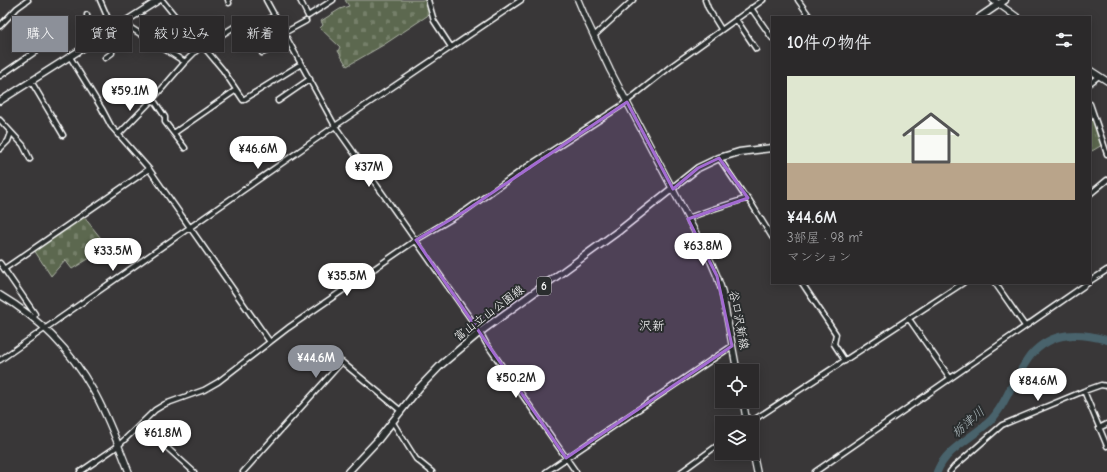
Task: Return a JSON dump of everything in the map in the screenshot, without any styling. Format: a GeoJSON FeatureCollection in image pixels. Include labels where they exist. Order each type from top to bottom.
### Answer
{"type":"FeatureCollection","features":[{"type":"Feature","properties":{"kind":"main road"},"geometry":{"type":"LineString","coordinates":[[981,16],[1005,0]]}},
{"type":"Feature","properties":{"kind":"main road","name":"富山立山公園線"},"geometry":{"type":"LineString","coordinates":[[348,472],[378,440],[419,388],[442,364],[480,332],[620,230],[698,168],[719,158],[740,152],[771,148]]}},
{"type":"Feature","properties":{"kind":"street"},"geometry":{"type":"LineString","coordinates":[[0,26],[17,8],[28,0]]}},
{"type":"Feature","properties":{"kind":"street"},"geometry":{"type":"LineString","coordinates":[[100,0],[107,16]]}},
{"type":"Feature","properties":{"kind":"street"},"geometry":{"type":"LineString","coordinates":[[132,17],[160,0],[174,16]]}},
{"type":"Feature","properties":{"kind":"street"},"geometry":{"type":"LineString","coordinates":[[224,33],[234,27],[245,34],[275,15],[268,2],[274,0]]}},
{"type":"Feature","properties":{"kind":"street"},"geometry":{"type":"LineString","coordinates":[[300,0],[308,16],[334,0]]}},
{"type":"Feature","properties":{"kind":"street"},"geometry":{"type":"LineString","coordinates":[[428,0],[434,22],[451,47]]}},
{"type":"Feature","properties":{"kind":"street"},"geometry":{"type":"LineString","coordinates":[[0,360],[335,126],[521,0]]}},
{"type":"Feature","properties":{"kind":"street","name":"谷口沢新線"},"geometry":{"type":"LineString","coordinates":[[578,0],[627,102],[717,276],[722,291],[736,364]]}},
{"type":"Feature","properties":{"kind":"street"},"geometry":{"type":"LineString","coordinates":[[594,36],[633,0]]}},
{"type":"Feature","properties":{"kind":"street"},"geometry":{"type":"LineString","coordinates":[[705,0],[708,8],[721,29]]}},
{"type":"Feature","properties":{"kind":"street"},"geometry":{"type":"LineString","coordinates":[[80,472],[118,446],[155,410],[165,404],[204,390],[218,382],[288,328],[416,240],[465,211],[522,170],[549,154],[627,102],[670,67],[762,0]]}},
{"type":"Feature","properties":{"kind":"street"},"geometry":{"type":"LineString","coordinates":[[798,0],[809,16]]}},
{"type":"Feature","properties":{"kind":"street"},"geometry":{"type":"LineString","coordinates":[[993,0],[1016,16]]}},
{"type":"Feature","properties":{"kind":"street"},"geometry":{"type":"LineString","coordinates":[[751,8],[771,37]]}},
{"type":"Feature","properties":{"kind":"street"},"geometry":{"type":"LineString","coordinates":[[736,19],[756,49]]}},
{"type":"Feature","properties":{"kind":"street"},"geometry":{"type":"LineString","coordinates":[[288,31],[306,20]]}},
{"type":"Feature","properties":{"kind":"street"},"geometry":{"type":"LineString","coordinates":[[132,29],[185,62]]}},
{"type":"Feature","properties":{"kind":"street"},"geometry":{"type":"LineString","coordinates":[[288,40],[335,126],[416,240],[480,332],[486,344],[576,472]]}},
{"type":"Feature","properties":{"kind":"street"},"geometry":{"type":"LineString","coordinates":[[0,76],[35,52]]}},
{"type":"Feature","properties":{"kind":"street"},"geometry":{"type":"LineString","coordinates":[[0,101],[78,52]]}},
{"type":"Feature","properties":{"kind":"street"},"geometry":{"type":"LineString","coordinates":[[105,58],[112,52]]}},
{"type":"Feature","properties":{"kind":"street"},"geometry":{"type":"LineString","coordinates":[[118,135],[195,52]]}},
{"type":"Feature","properties":{"kind":"street"},"geometry":{"type":"LineString","coordinates":[[208,52],[223,70],[243,100],[302,64]]}},
{"type":"Feature","properties":{"kind":"street"},"geometry":{"type":"LineString","coordinates":[[70,57],[111,126],[149,169],[270,342]]}},
{"type":"Feature","properties":{"kind":"street"},"geometry":{"type":"LineString","coordinates":[[1091,71],[1107,81]]}},
{"type":"Feature","properties":{"kind":"street"},"geometry":{"type":"LineString","coordinates":[[1091,82],[1099,76]]}},
{"type":"Feature","properties":{"kind":"street"},"geometry":{"type":"LineString","coordinates":[[278,101],[310,79]]}},
{"type":"Feature","properties":{"kind":"street"},"geometry":{"type":"LineString","coordinates":[[31,81],[63,135]]}},
{"type":"Feature","properties":{"kind":"street"},"geometry":{"type":"LineString","coordinates":[[174,133],[236,90]]}},
{"type":"Feature","properties":{"kind":"street"},"geometry":{"type":"LineString","coordinates":[[153,99],[165,117],[165,122],[185,148]]}},
{"type":"Feature","properties":{"kind":"street"},"geometry":{"type":"LineString","coordinates":[[1091,111],[1107,154]]}},
{"type":"Feature","properties":{"kind":"street"},"geometry":{"type":"LineString","coordinates":[[0,120],[23,145],[30,159]]}},
{"type":"Feature","properties":{"kind":"street"},"geometry":{"type":"LineString","coordinates":[[0,150],[8,141],[12,133]]}},
{"type":"Feature","properties":{"kind":"street"},"geometry":{"type":"LineString","coordinates":[[719,158],[744,195],[748,198],[771,235]]}},
{"type":"Feature","properties":{"kind":"street"},"geometry":{"type":"LineString","coordinates":[[4,269],[149,169]]}},
{"type":"Feature","properties":{"kind":"street"},"geometry":{"type":"LineString","coordinates":[[1091,193],[1107,180]]}},
{"type":"Feature","properties":{"kind":"street"},"geometry":{"type":"LineString","coordinates":[[688,218],[748,198]]}},
{"type":"Feature","properties":{"kind":"street"},"geometry":{"type":"LineString","coordinates":[[0,263],[35,314],[34,319]]}},
{"type":"Feature","properties":{"kind":"street"},"geometry":{"type":"LineString","coordinates":[[1091,281],[1107,270]]}},
{"type":"Feature","properties":{"kind":"street"},"geometry":{"type":"LineString","coordinates":[[803,284],[836,334],[834,344],[846,360]]}},
{"type":"Feature","properties":{"kind":"street"},"geometry":{"type":"LineString","coordinates":[[759,416],[962,284]]}},
{"type":"Feature","properties":{"kind":"street"},"geometry":{"type":"LineString","coordinates":[[996,284],[1025,326]]}},
{"type":"Feature","properties":{"kind":"street"},"geometry":{"type":"LineString","coordinates":[[815,472],[1086,284]]}},
{"type":"Feature","properties":{"kind":"street"},"geometry":{"type":"LineString","coordinates":[[0,295],[46,329],[73,359],[84,375],[102,408],[130,472]]}},
{"type":"Feature","properties":{"kind":"street"},"geometry":{"type":"LineString","coordinates":[[909,319],[950,378]]}},
{"type":"Feature","properties":{"kind":"street"},"geometry":{"type":"LineString","coordinates":[[546,472],[732,346]]}},
{"type":"Feature","properties":{"kind":"street"},"geometry":{"type":"LineString","coordinates":[[243,472],[342,362],[401,411]]}},
{"type":"Feature","properties":{"kind":"street"},"geometry":{"type":"LineString","coordinates":[[950,472],[1002,426],[1084,391],[1101,385],[1107,386]]}},
{"type":"Feature","properties":{"kind":"street"},"geometry":{"type":"LineString","coordinates":[[1084,391],[1107,446]]}},
{"type":"Feature","properties":{"kind":"street"},"geometry":{"type":"LineString","coordinates":[[392,421],[416,459],[432,472]]}},
{"type":"Feature","properties":{"kind":"street"},"geometry":{"type":"LineString","coordinates":[[141,424],[194,472]]}},
{"type":"Feature","properties":{"kind":"street"},"geometry":{"type":"LineString","coordinates":[[1099,428],[1107,424]]}},
{"type":"Feature","properties":{"kind":"street"},"geometry":{"type":"LineString","coordinates":[[681,472],[715,447]]}},
{"type":"Feature","properties":{"kind":"street"},"geometry":{"type":"LineString","coordinates":[[754,460],[757,472]]}},
{"type":"Feature","properties":{"kind":"highlighted area"},"geometry":{"type":"Polygon","coordinates":[[[627,102],[673,189],[698,168],[719,158],[748,198],[688,219],[717,276],[732,346],[566,458],[416,240],[465,211],[627,102]]]}},
{"type":"Feature","properties":{"kind":"green space"},"geometry":{"type":"Polygon","coordinates":[[[345,0],[431,0],[433,12],[385,44],[347,66],[338,51],[340,47],[320,28],[323,25],[321,21],[340,9],[349,6],[345,0]]]}},
{"type":"Feature","properties":{"kind":"green space"},"geometry":{"type":"Polygon","coordinates":[[[1091,114],[1102,145],[1092,151],[1091,150],[1091,114]]]}},
{"type":"Feature","properties":{"kind":"green space"},"geometry":{"type":"Polygon","coordinates":[[[84,217],[108,247],[72,269],[65,260],[51,276],[34,250],[84,217]]]}},
{"type":"Feature","properties":{"kind":"waterway","name":"栃津川"},"geometry":{"type":"LineString","coordinates":[[937,472],[941,464],[954,449],[995,416],[1026,362],[1039,347],[1048,341],[1066,336],[1076,335],[1097,337],[1107,340]]}},
{"type":"Feature","properties":{"kind":"district","name":"沢新"},"geometry":{"type":"Point","coordinates":[652,325]}}]}
